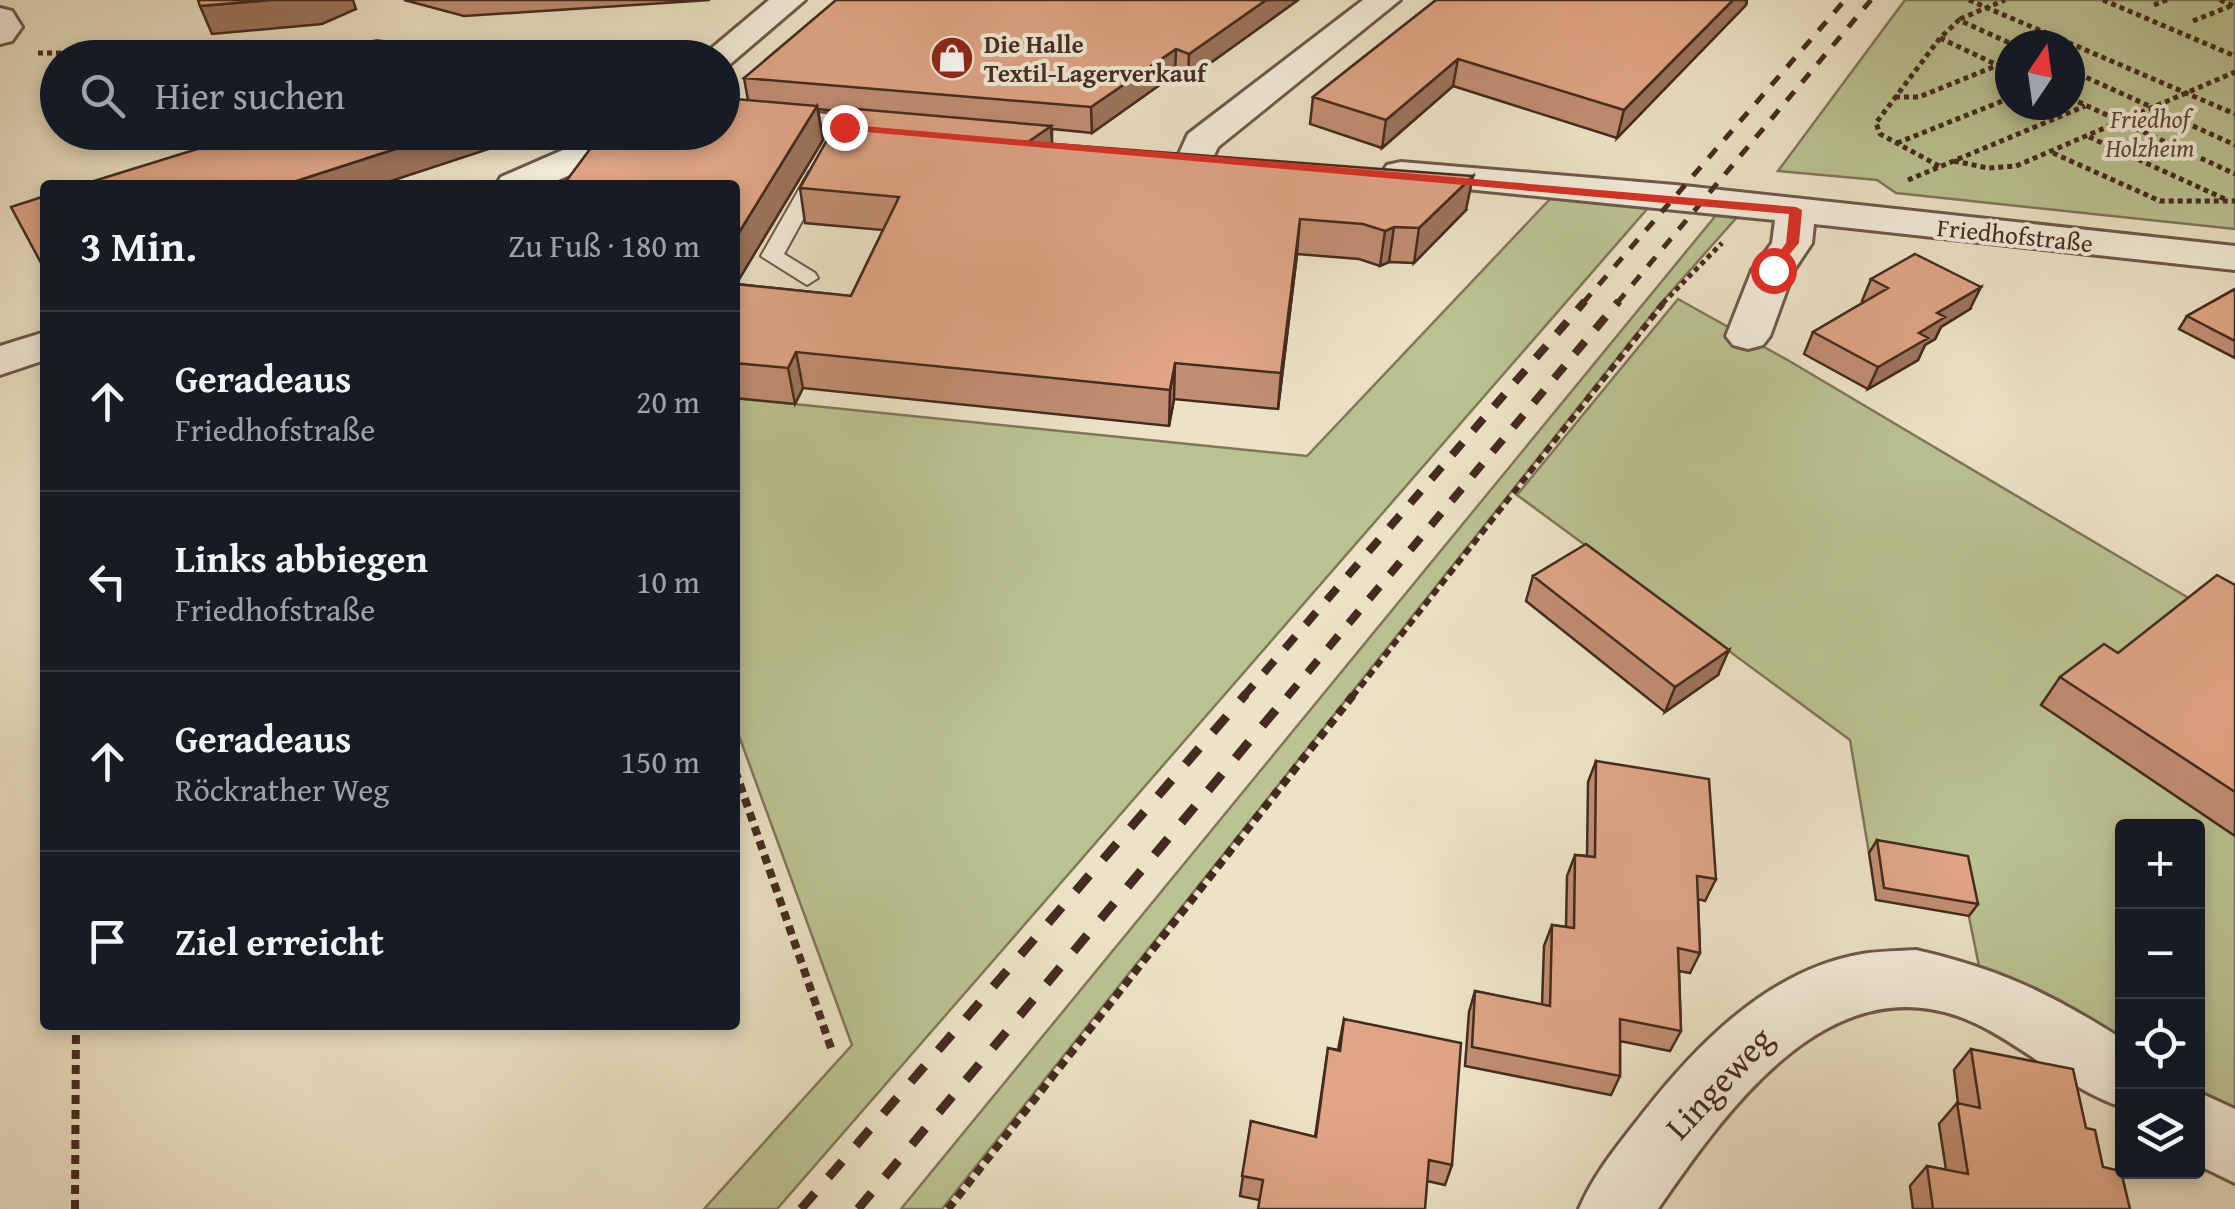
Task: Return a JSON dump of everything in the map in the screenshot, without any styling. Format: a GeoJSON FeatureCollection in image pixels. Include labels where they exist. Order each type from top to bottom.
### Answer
{"type":"FeatureCollection","features":[{"type":"Feature","properties":{"kind":"street"},"geometry":{"type":"LineString","coordinates":[[739,40],[788,0]]}},
{"type":"Feature","properties":{"kind":"street"},"geometry":{"type":"LineString","coordinates":[[1197,156],[1202,142],[1384,0]]}},
{"type":"Feature","properties":{"kind":"street"},"geometry":{"type":"LineString","coordinates":[[0,18],[5,27],[0,34]]}},
{"type":"Feature","properties":{"kind":"street"},"geometry":{"type":"LineString","coordinates":[[740,120],[836,142],[942,135]]}},
{"type":"Feature","properties":{"kind":"street"},"geometry":{"type":"LineString","coordinates":[[526,180],[595,150]]}},
{"type":"Feature","properties":{"kind":"street"},"geometry":{"type":"LineString","coordinates":[[1158,152],[1237,159]]}},
{"type":"Feature","properties":{"kind":"street","name":"Friedhofstraße"},"geometry":{"type":"LineString","coordinates":[[1356,170],[1703,200],[2235,258]]}},
{"type":"Feature","properties":{"kind":"street"},"geometry":{"type":"LineString","coordinates":[[1748,336],[1773,270],[1792,243],[1796,210]]}},
{"type":"Feature","properties":{"kind":"street"},"geometry":{"type":"LineString","coordinates":[[0,360],[40,347]]}},
{"type":"Feature","properties":{"kind":"street","name":"Lingeweg"},"geometry":{"type":"LineString","coordinates":[[1615,1209],[1693,1103],[1739,1052],[1774,1021],[1839,988],[1904,979],[1972,991],[2002,1003],[2115,1072]]}},
{"type":"Feature","properties":{"kind":"street"},"geometry":{"type":"LineString","coordinates":[[2205,1130],[2235,1149]]}},
{"type":"Feature","properties":{"kind":"lane"},"geometry":{"type":"LineString","coordinates":[[807,278],[772,256],[836,142]]}},
{"type":"Feature","properties":{"kind":"path"},"geometry":{"type":"LineString","coordinates":[[1970,0],[2235,114]]}},
{"type":"Feature","properties":{"kind":"path"},"geometry":{"type":"LineString","coordinates":[[1940,166],[1880,134],[1876,123],[1940,38],[1959,20],[2005,0]]}},
{"type":"Feature","properties":{"kind":"path"},"geometry":{"type":"LineString","coordinates":[[2103,0],[2235,56]]}},
{"type":"Feature","properties":{"kind":"path"},"geometry":{"type":"LineString","coordinates":[[2154,5],[2167,0]]}},
{"type":"Feature","properties":{"kind":"path"},"geometry":{"type":"LineString","coordinates":[[2220,0],[2234,6]]}},
{"type":"Feature","properties":{"kind":"path"},"geometry":{"type":"LineString","coordinates":[[2193,21],[2234,6]]}},
{"type":"Feature","properties":{"kind":"path"},"geometry":{"type":"LineString","coordinates":[[1959,20],[1995,36]]}},
{"type":"Feature","properties":{"kind":"path"},"geometry":{"type":"LineString","coordinates":[[1940,38],[1995,64]]}},
{"type":"Feature","properties":{"kind":"path"},"geometry":{"type":"LineString","coordinates":[[1894,97],[1919,97],[1995,66]]}},
{"type":"Feature","properties":{"kind":"path"},"geometry":{"type":"LineString","coordinates":[[1954,160],[2002,168],[2052,152],[2235,72]]}},
{"type":"Feature","properties":{"kind":"path"},"geometry":{"type":"LineString","coordinates":[[2085,77],[2235,146]]}},
{"type":"Feature","properties":{"kind":"path"},"geometry":{"type":"LineString","coordinates":[[1896,143],[1995,104]]}},
{"type":"Feature","properties":{"kind":"path"},"geometry":{"type":"LineString","coordinates":[[1906,181],[2086,106],[2235,174]]}},
{"type":"Feature","properties":{"kind":"path"},"geometry":{"type":"LineString","coordinates":[[2088,136],[2231,201]]}},
{"type":"Feature","properties":{"kind":"path"},"geometry":{"type":"LineString","coordinates":[[2052,152],[2160,200],[2196,204],[2231,201]]}},
{"type":"Feature","properties":{"kind":"path"},"geometry":{"type":"LineString","coordinates":[[948,1209],[1662,304],[1754,206]]}},
{"type":"Feature","properties":{"kind":"path"},"geometry":{"type":"LineString","coordinates":[[740,784],[831,1048]]}},
{"type":"Feature","properties":{"kind":"path"},"geometry":{"type":"LineString","coordinates":[[75,1209],[76,1030]]}},
{"type":"Feature","properties":{"kind":"green space","name":"Friedhof Holzheim"},"geometry":{"type":"Polygon","coordinates":[[[1905,0],[2235,0],[2235,229],[1896,193],[1877,180],[1778,171],[1905,0]]]}},
{"type":"Feature","properties":{"kind":"green space"},"geometry":{"type":"Polygon","coordinates":[[[1551,198],[1648,208],[777,1209],[704,1209],[852,1045],[740,739],[740,399],[1307,456],[1551,198]]]}},
{"type":"Feature","properties":{"kind":"green space"},"geometry":{"type":"Polygon","coordinates":[[[1717,214],[1739,215],[1660,304],[942,1209],[901,1209],[1717,214]]]}},
{"type":"Feature","properties":{"kind":"green space"},"geometry":{"type":"Polygon","coordinates":[[[1678,299],[2197,603],[2042,705],[2235,836],[2235,1119],[2205,1100],[2205,819],[2115,819],[2115,1046],[1980,971],[1959,868],[1869,853],[1850,740],[1517,495],[1678,299]]]}},
{"type":"Feature","properties":{"kind":"building"},"geometry":{"type":"Polygon","coordinates":[[[198,0],[270,0],[200,6],[198,0]]]}},
{"type":"Feature","properties":{"kind":"building"},"geometry":{"type":"Polygon","coordinates":[[[836,0],[1266,0],[1189,54],[1176,49],[1091,107],[744,78],[836,0]]]}},
{"type":"Feature","properties":{"kind":"building"},"geometry":{"type":"Polygon","coordinates":[[[1436,0],[1733,0],[1624,110],[1458,59],[1386,120],[1313,97],[1436,0]]]}},
{"type":"Feature","properties":{"kind":"building"},"geometry":{"type":"Polygon","coordinates":[[[740,99],[817,106],[740,231],[740,180],[567,180],[589,150],[740,150],[740,99]]]}},
{"type":"Feature","properties":{"kind":"building"},"geometry":{"type":"Polygon","coordinates":[[[845,108],[1051,126],[1028,142],[1473,176],[1419,228],[1394,227],[1385,231],[1363,224],[1300,219],[1281,373],[1175,363],[1170,390],[796,352],[788,368],[740,363],[740,285],[851,296],[899,197],[800,188],[845,108]]]}},
{"type":"Feature","properties":{"kind":"building"},"geometry":{"type":"Polygon","coordinates":[[[194,150],[392,150],[299,180],[97,180],[194,150]]]}},
{"type":"Feature","properties":{"kind":"building"},"geometry":{"type":"Polygon","coordinates":[[[40,198],[40,261],[11,207],[40,198]]]}},
{"type":"Feature","properties":{"kind":"building"},"geometry":{"type":"Polygon","coordinates":[[[1915,254],[1981,287],[1937,313],[1945,317],[1919,333],[1928,338],[1878,367],[1813,332],[1888,288],[1871,279],[1915,254]]]}},
{"type":"Feature","properties":{"kind":"building"},"geometry":{"type":"Polygon","coordinates":[[[2235,289],[2235,341],[2187,316],[2235,289]]]}},
{"type":"Feature","properties":{"kind":"building"},"geometry":{"type":"Polygon","coordinates":[[[1586,544],[1729,650],[1675,687],[1533,576],[1586,544]]]}},
{"type":"Feature","properties":{"kind":"building"},"geometry":{"type":"Polygon","coordinates":[[[2217,575],[2235,585],[2235,792],[2060,677],[2104,644],[2118,653],[2217,575]]]}},
{"type":"Feature","properties":{"kind":"building"},"geometry":{"type":"Polygon","coordinates":[[[1596,761],[1709,779],[1716,879],[1697,876],[1700,953],[1678,948],[1681,1031],[1620,1019],[1620,1076],[1472,1047],[1475,991],[1550,1006],[1552,925],[1574,928],[1575,855],[1595,857],[1596,761]]]}},
{"type":"Feature","properties":{"kind":"building"},"geometry":{"type":"Polygon","coordinates":[[[1877,840],[1968,856],[1978,904],[1884,888],[1877,840]]]}},
{"type":"Feature","properties":{"kind":"building"},"geometry":{"type":"Polygon","coordinates":[[[1344,1019],[1461,1043],[1452,1165],[1429,1160],[1425,1209],[1258,1209],[1263,1180],[1242,1176],[1251,1121],[1316,1137],[1328,1048],[1340,1051],[1344,1019]]]}},
{"type":"Feature","properties":{"kind":"building"},"geometry":{"type":"Polygon","coordinates":[[[1971,1049],[2073,1069],[2086,1128],[2095,1130],[2103,1167],[2115,1170],[2115,1179],[2123,1179],[2130,1209],[1933,1209],[1927,1166],[1968,1174],[1957,1103],[1980,1108],[1971,1049]]]}},
{"type":"Feature","properties":{"kind":"railway"},"geometry":{"type":"LineString","coordinates":[[1583,303],[1845,0]]}},
{"type":"Feature","properties":{"kind":"railway"},"geometry":{"type":"LineString","coordinates":[[1617,303],[1871,0]]}},
{"type":"Feature","properties":{"kind":"railway"},"geometry":{"type":"LineString","coordinates":[[1243,697],[1585,301]]}},
{"type":"Feature","properties":{"kind":"railway"},"geometry":{"type":"LineString","coordinates":[[1287,697],[1619,301]]}},
{"type":"Feature","properties":{"kind":"railway"},"geometry":{"type":"LineString","coordinates":[[801,1209],[1246,694]]}},
{"type":"Feature","properties":{"kind":"railway"},"geometry":{"type":"LineString","coordinates":[[858,1209],[1289,694]]}},
{"type":"Feature","properties":{"kind":"place","name":"Die Halle Textil-Lagerverkauf"},"geometry":{"type":"Point","coordinates":[952,58]}},
{"type":"Feature","properties":{"kind":"route"},"geometry":{"type":"LineString","coordinates":[[844,127],[1796,210],[1792,243],[1773,270]]}}]}
